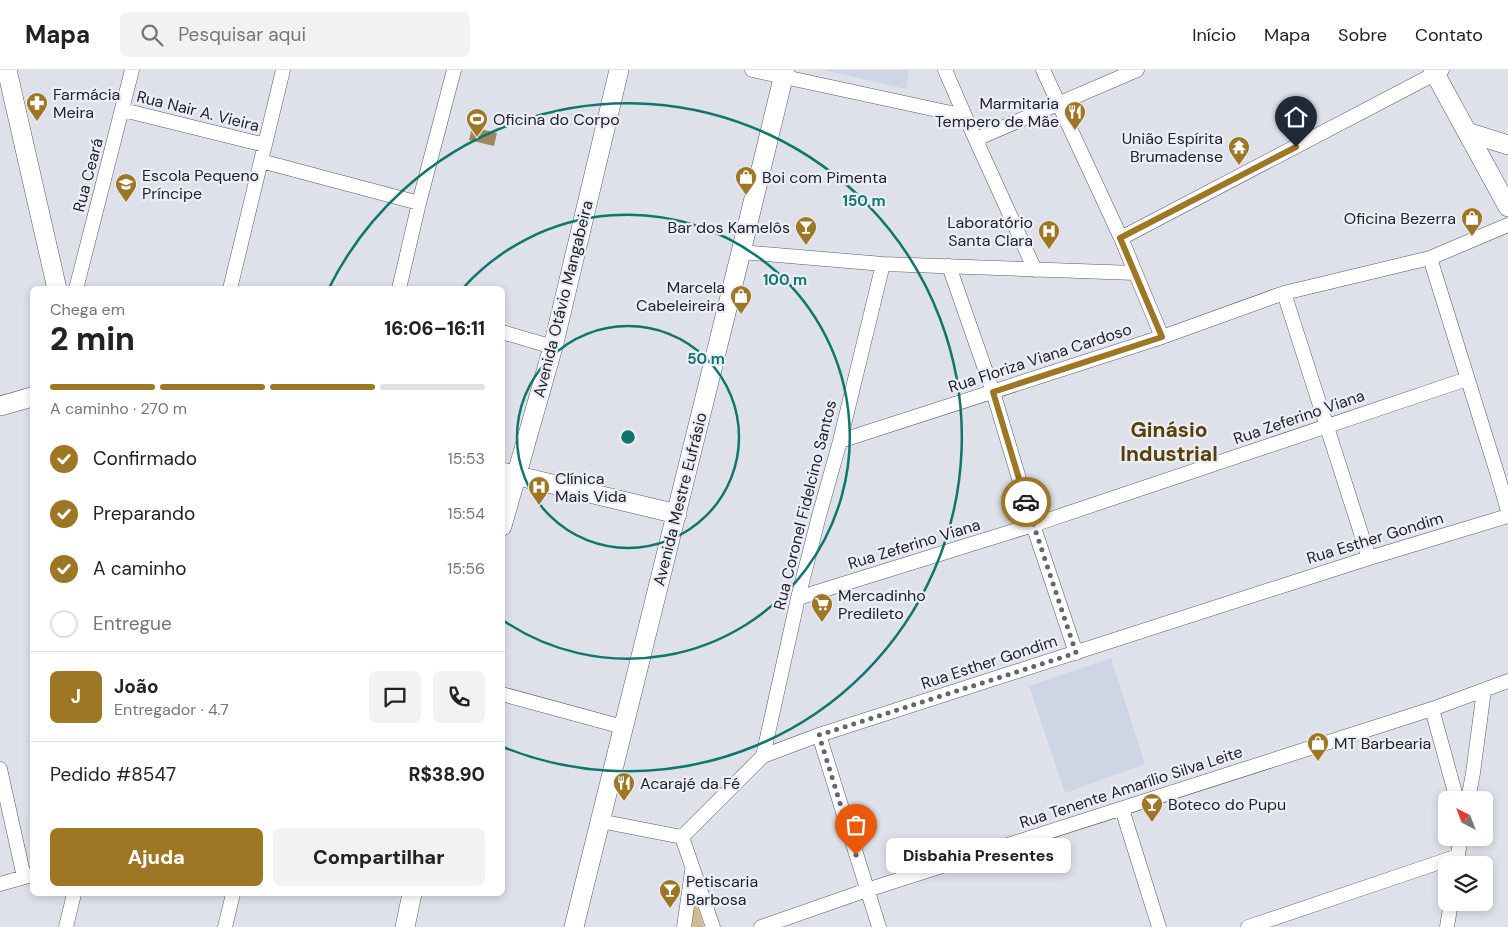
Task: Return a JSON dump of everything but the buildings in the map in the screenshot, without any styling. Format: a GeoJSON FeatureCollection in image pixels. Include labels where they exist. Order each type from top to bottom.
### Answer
{"type":"FeatureCollection","features":[{"type":"Feature","properties":{"kind":"street"},"geometry":{"type":"LineString","coordinates":[[7,70],[56,286]]}},
{"type":"Feature","properties":{"kind":"street","name":"Rua Ceará"},"geometry":{"type":"LineString","coordinates":[[77,286],[132,70]]}},
{"type":"Feature","properties":{"kind":"street"},"geometry":{"type":"LineString","coordinates":[[231,286],[283,70]]}},
{"type":"Feature","properties":{"kind":"street"},"geometry":{"type":"LineString","coordinates":[[400,286],[419,203],[454,70]]}},
{"type":"Feature","properties":{"kind":"street","name":"Avenida Otávio Mangabeira"},"geometry":{"type":"LineString","coordinates":[[505,504],[509,474],[553,347],[619,70]]}},
{"type":"Feature","properties":{"kind":"street"},"geometry":{"type":"LineString","coordinates":[[752,70],[784,73],[965,116]]}},
{"type":"Feature","properties":{"kind":"street"},"geometry":{"type":"LineString","coordinates":[[945,70],[1035,270]]}},
{"type":"Feature","properties":{"kind":"street"},"geometry":{"type":"LineString","coordinates":[[1043,70],[1120,238],[1162,337]]}},
{"type":"Feature","properties":{"kind":"street"},"geometry":{"type":"LineString","coordinates":[[976,139],[1137,70]]}},
{"type":"Feature","properties":{"kind":"street"},"geometry":{"type":"LineString","coordinates":[[1120,238],[1437,71],[1467,132],[1508,207]]}},
{"type":"Feature","properties":{"kind":"street","name":"Avenida Mestre Eufrásio"},"geometry":{"type":"LineString","coordinates":[[574,927],[742,252],[784,73]]}},
{"type":"Feature","properties":{"kind":"street","name":"Rua Nair A. Vieira"},"geometry":{"type":"LineString","coordinates":[[123,110],[265,145]]}},
{"type":"Feature","properties":{"kind":"street"},"geometry":{"type":"LineString","coordinates":[[1467,132],[1508,145]]}},
{"type":"Feature","properties":{"kind":"street"},"geometry":{"type":"LineString","coordinates":[[261,161],[419,203]]}},
{"type":"Feature","properties":{"kind":"street","name":"Rua Floriza Viana Cardoso"},"geometry":{"type":"LineString","coordinates":[[840,441],[1162,337],[1284,293],[1430,258],[1508,225]]}},
{"type":"Feature","properties":{"kind":"street"},"geometry":{"type":"LineString","coordinates":[[742,252],[883,264],[1135,273]]}},
{"type":"Feature","properties":{"kind":"street"},"geometry":{"type":"LineString","coordinates":[[1430,258],[1467,379],[1503,475],[1508,511]]}},
{"type":"Feature","properties":{"kind":"street","name":"Rua Coronel Fidelcino Santos"},"geometry":{"type":"LineString","coordinates":[[763,756],[798,598],[840,441],[883,264]]}},
{"type":"Feature","properties":{"kind":"street"},"geometry":{"type":"LineString","coordinates":[[949,266],[993,392],[1033,525],[1076,653]]}},
{"type":"Feature","properties":{"kind":"street"},"geometry":{"type":"LineString","coordinates":[[1284,293],[1369,558]]}},
{"type":"Feature","properties":{"kind":"street"},"geometry":{"type":"LineString","coordinates":[[505,333],[553,347]]}},
{"type":"Feature","properties":{"kind":"street","name":"Rua Zeferino Viana"},"geometry":{"type":"LineString","coordinates":[[798,598],[1033,525],[1467,379]]}},
{"type":"Feature","properties":{"kind":"street"},"geometry":{"type":"LineString","coordinates":[[0,406],[30,398]]}},
{"type":"Feature","properties":{"kind":"street"},"geometry":{"type":"LineString","coordinates":[[509,474],[677,514]]}},
{"type":"Feature","properties":{"kind":"street","name":"Rua Esther Gondim"},"geometry":{"type":"LineString","coordinates":[[682,838],[763,756],[819,735],[1369,558],[1508,516]]}},
{"type":"Feature","properties":{"kind":"street","name":"Rua Tenente Amarílio Silva Leite"},"geometry":{"type":"LineString","coordinates":[[761,927],[867,890],[1432,710],[1508,681]]}},
{"type":"Feature","properties":{"kind":"street"},"geometry":{"type":"LineString","coordinates":[[1470,791],[1474,774],[1484,690]]}},
{"type":"Feature","properties":{"kind":"street"},"geometry":{"type":"LineString","coordinates":[[505,695],[623,727]]}},
{"type":"Feature","properties":{"kind":"street"},"geometry":{"type":"LineString","coordinates":[[1432,710],[1454,791]]}},
{"type":"Feature","properties":{"kind":"street"},"geometry":{"type":"LineString","coordinates":[[819,735],[879,927]]}},
{"type":"Feature","properties":{"kind":"street"},"geometry":{"type":"LineString","coordinates":[[0,769],[28,876],[0,884]]}},
{"type":"Feature","properties":{"kind":"street"},"geometry":{"type":"LineString","coordinates":[[1122,809],[1158,927]]}},
{"type":"Feature","properties":{"kind":"street"},"geometry":{"type":"LineString","coordinates":[[600,821],[682,838],[713,927]]}},
{"type":"Feature","properties":{"kind":"street"},"geometry":{"type":"LineString","coordinates":[[1248,927],[1438,867]]}},
{"type":"Feature","properties":{"kind":"street"},"geometry":{"type":"LineString","coordinates":[[684,927],[693,870]]}},
{"type":"Feature","properties":{"kind":"street"},"geometry":{"type":"LineString","coordinates":[[66,927],[74,896]]}},
{"type":"Feature","properties":{"kind":"street"},"geometry":{"type":"LineString","coordinates":[[225,927],[233,896]]}},
{"type":"Feature","properties":{"kind":"street"},"geometry":{"type":"LineString","coordinates":[[405,927],[412,896]]}},
{"type":"Feature","properties":{"kind":"street"},"geometry":{"type":"LineString","coordinates":[[1447,927],[1450,911]]}},
{"type":"Feature","properties":{"kind":"shaded area"},"geometry":{"type":"Polygon","coordinates":[[[823,70],[909,70],[906,89],[823,70]]]}},
{"type":"Feature","properties":{"kind":"shaded area"},"geometry":{"type":"Polygon","coordinates":[[[472,127],[497,133],[494,146],[469,140],[472,127]]]}},
{"type":"Feature","properties":{"kind":"shaded area"},"geometry":{"type":"Polygon","coordinates":[[[1111,658],[1145,764],[1065,793],[1029,686],[1111,658]]]}},
{"type":"Feature","properties":{"kind":"shaded area"},"geometry":{"type":"Polygon","coordinates":[[[695,897],[704,927],[691,927],[695,897]]]}},
{"type":"Feature","properties":{"kind":"way so far"},"geometry":{"type":"LineString","coordinates":[[856,855],[819,735],[1076,653],[1026,502]]}},
{"type":"Feature","properties":{"kind":"place","name":"Farmácia Meira"},"geometry":{"type":"Point","coordinates":[37,122]}},
{"type":"Feature","properties":{"kind":"place","name":"Marmitaria Tempero de Mãe"},"geometry":{"type":"Point","coordinates":[1075,131]}},
{"type":"Feature","properties":{"kind":"place","name":"Oficina do Corpo"},"geometry":{"type":"Point","coordinates":[477,138]}},
{"type":"Feature","properties":{"kind":"place","name":"União Espírita Brumadense"},"geometry":{"type":"Point","coordinates":[1239,166]}},
{"type":"Feature","properties":{"kind":"place","name":"Boi com Pimenta"},"geometry":{"type":"Point","coordinates":[746,196]}},
{"type":"Feature","properties":{"kind":"place","name":"Escola Pequeno Príncipe"},"geometry":{"type":"Point","coordinates":[126,203]}},
{"type":"Feature","properties":{"kind":"place","name":"Oficina Bezerra"},"geometry":{"type":"Point","coordinates":[1472,237]}},
{"type":"Feature","properties":{"kind":"place","name":"Bar dos Kamelôs"},"geometry":{"type":"Point","coordinates":[806,246]}},
{"type":"Feature","properties":{"kind":"place","name":"Laboratório Santa Clara"},"geometry":{"type":"Point","coordinates":[1049,250]}},
{"type":"Feature","properties":{"kind":"place","name":"Marcela Cabeleireira"},"geometry":{"type":"Point","coordinates":[741,315]}},
{"type":"Feature","properties":{"kind":"place","name":"Clínica Mais Vida"},"geometry":{"type":"Point","coordinates":[539,506]}},
{"type":"Feature","properties":{"kind":"place","name":"Mercadinho Predileto"},"geometry":{"type":"Point","coordinates":[822,623]}},
{"type":"Feature","properties":{"kind":"place","name":"MT Barbearia"},"geometry":{"type":"Point","coordinates":[1318,762]}},
{"type":"Feature","properties":{"kind":"place","name":"Acarajé da Fé"},"geometry":{"type":"Point","coordinates":[624,802]}},
{"type":"Feature","properties":{"kind":"place","name":"Boteco do Pupu"},"geometry":{"type":"Point","coordinates":[1152,823]}},
{"type":"Feature","properties":{"kind":"place","name":"Disbahia Presentes"},"geometry":{"type":"Point","coordinates":[856,855]}},
{"type":"Feature","properties":{"kind":"place","name":"Petiscaria Barbosa"},"geometry":{"type":"Point","coordinates":[670,909]}},
{"type":"Feature","properties":{"kind":"district","name":"Ginásio Industrial"},"geometry":{"type":"Point","coordinates":[1169,442]}},
{"type":"Feature","properties":{"kind":"route"},"geometry":{"type":"LineString","coordinates":[[1026,502],[993,392],[1162,337],[1120,238],[1296,147]]}}]}
